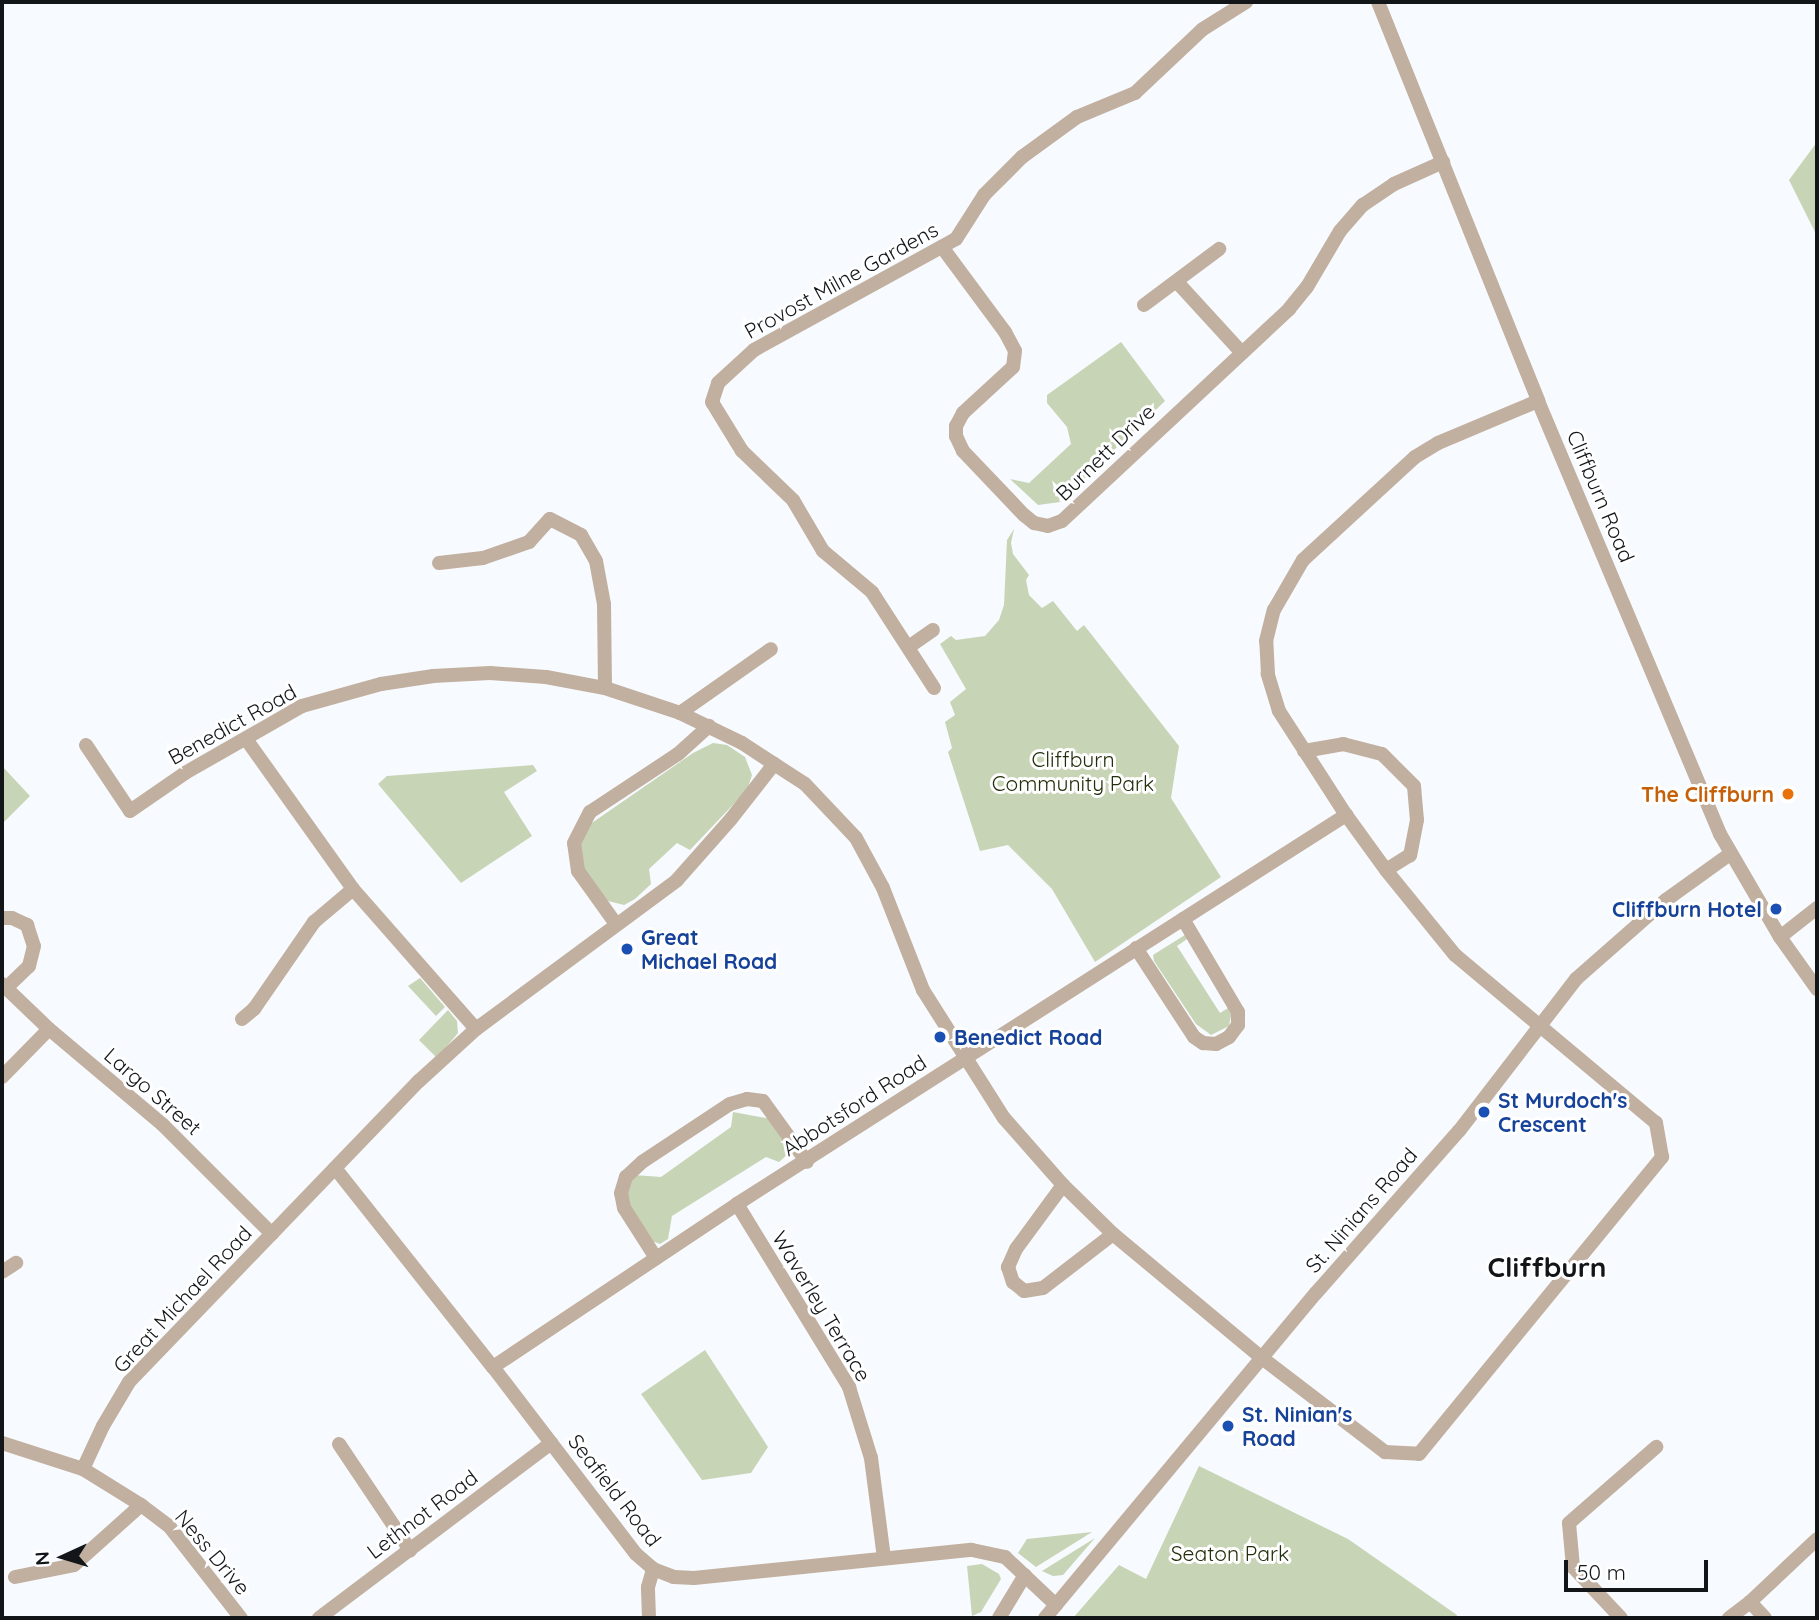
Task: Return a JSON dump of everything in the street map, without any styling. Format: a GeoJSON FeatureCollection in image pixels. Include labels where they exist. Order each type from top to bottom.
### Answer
{"type":"FeatureCollection","features":[{"type":"Feature","properties":{"kind":"street","name":"Provost Milne Gardens"},"geometry":{"type":"LineString","coordinates":[[934,688],[910,646],[872,592],[823,551],[793,500],[743,451],[712,402],[718,383],[754,350],[956,239],[984,195],[1021,157],[1077,117],[1135,93],[1203,29],[1246,2]]}},
{"type":"Feature","properties":{"kind":"street","name":"Cliffburn Road"},"geometry":{"type":"LineString","coordinates":[[1378,2],[1538,401],[1730,854],[1780,937],[1817,989]]}},
{"type":"Feature","properties":{"kind":"street","name":"Burnett Drive"},"geometry":{"type":"LineString","coordinates":[[942,247],[1005,332],[1015,351],[1013,367],[963,413],[956,426],[956,436],[963,451],[1034,523],[1048,526],[1062,521],[1289,309],[1307,287],[1340,231],[1363,205],[1394,184],[1443,162]]}},
{"type":"Feature","properties":{"kind":"street"},"geometry":{"type":"LineString","coordinates":[[1144,305],[1219,250]]}},
{"type":"Feature","properties":{"kind":"street"},"geometry":{"type":"LineString","coordinates":[[1177,282],[1242,352]]}},
{"type":"Feature","properties":{"kind":"street"},"geometry":{"type":"LineString","coordinates":[[1538,401],[1475,426],[1415,457],[1303,560],[1275,610],[1266,641],[1268,674],[1279,711],[1346,815],[1386,870],[1455,955],[1539,1027]]}},
{"type":"Feature","properties":{"kind":"street"},"geometry":{"type":"LineString","coordinates":[[439,563],[483,558],[530,542],[550,519],[581,535],[596,561],[604,604],[605,688]]}},
{"type":"Feature","properties":{"kind":"street"},"geometry":{"type":"LineString","coordinates":[[910,646],[933,630]]}},
{"type":"Feature","properties":{"kind":"street"},"geometry":{"type":"LineString","coordinates":[[680,713],[771,649]]}},
{"type":"Feature","properties":{"kind":"street","name":"Benedict Road"},"geometry":{"type":"LineString","coordinates":[[86,745],[130,811],[185,773],[302,706],[382,684],[433,676],[501,674],[546,677],[605,688],[680,713],[709,726],[805,784],[856,838],[883,888],[923,990],[964,1059],[1004,1118],[1063,1185],[1113,1234],[1262,1358],[1385,1452],[1419,1454],[1662,1157],[1656,1123],[1539,1027]]}},
{"type":"Feature","properties":{"kind":"street"},"geometry":{"type":"LineString","coordinates":[[616,924],[578,872],[574,843],[590,811],[678,754],[709,726]]}},
{"type":"Feature","properties":{"kind":"street"},"geometry":{"type":"LineString","coordinates":[[246,739],[353,889],[476,1028]]}},
{"type":"Feature","properties":{"kind":"street"},"geometry":{"type":"LineString","coordinates":[[1304,751],[1343,744],[1382,754],[1414,786],[1417,820],[1410,855],[1386,870]]}},
{"type":"Feature","properties":{"kind":"street","name":"Great Michael Road"},"geometry":{"type":"LineString","coordinates":[[83,1469],[103,1426],[129,1382],[335,1168],[476,1028],[677,880],[731,819],[774,764]]}},
{"type":"Feature","properties":{"kind":"street","name":"Abbotsford Road"},"geometry":{"type":"LineString","coordinates":[[493,1367],[737,1204],[807,1162],[1346,815]]}},
{"type":"Feature","properties":{"kind":"street","name":"St. Ninians Road"},"geometry":{"type":"LineString","coordinates":[[1045,1618],[1262,1358],[1459,1130],[1576,979],[1666,901],[1730,854]]}},
{"type":"Feature","properties":{"kind":"street"},"geometry":{"type":"LineString","coordinates":[[242,1019],[254,1009],[314,922],[353,889]]}},
{"type":"Feature","properties":{"kind":"street"},"geometry":{"type":"LineString","coordinates":[[1780,937],[1817,908]]}},
{"type":"Feature","properties":{"kind":"street"},"geometry":{"type":"LineString","coordinates":[[2,918],[12,918],[27,925],[34,946],[29,966],[4,986]]}},
{"type":"Feature","properties":{"kind":"street"},"geometry":{"type":"LineString","coordinates":[[1136,948],[1194,1037],[1203,1044],[1216,1044],[1229,1037],[1238,1025],[1238,1012],[1183,919]]}},
{"type":"Feature","properties":{"kind":"street","name":"Largo Street"},"geometry":{"type":"LineString","coordinates":[[4,986],[49,1029],[163,1125],[272,1234]]}},
{"type":"Feature","properties":{"kind":"street"},"geometry":{"type":"LineString","coordinates":[[2,1077],[49,1029]]}},
{"type":"Feature","properties":{"kind":"street"},"geometry":{"type":"LineString","coordinates":[[656,1258],[624,1208],[621,1192],[626,1177],[642,1162],[730,1104],[747,1099],[763,1101],[807,1162]]}},
{"type":"Feature","properties":{"kind":"street","name":"Seafield Road"},"geometry":{"type":"LineString","coordinates":[[335,1168],[493,1367],[636,1554],[653,1569],[674,1577],[694,1578],[972,1549],[1005,1557],[1056,1605]]}},
{"type":"Feature","properties":{"kind":"street"},"geometry":{"type":"LineString","coordinates":[[1063,1185],[1016,1249],[1008,1267],[1013,1282],[1024,1291],[1043,1288],[1113,1234]]}},
{"type":"Feature","properties":{"kind":"street","name":"Waverley Terrace"},"geometry":{"type":"LineString","coordinates":[[737,1204],[849,1387],[871,1458],[884,1558]]}},
{"type":"Feature","properties":{"kind":"street"},"geometry":{"type":"LineString","coordinates":[[2,1272],[16,1263]]}},
{"type":"Feature","properties":{"kind":"street","name":"Ness Drive"},"geometry":{"type":"LineString","coordinates":[[2,1443],[83,1469],[141,1505],[169,1527],[241,1618]]}},
{"type":"Feature","properties":{"kind":"street","name":"Lethnot Road"},"geometry":{"type":"LineString","coordinates":[[319,1618],[551,1443]]}},
{"type":"Feature","properties":{"kind":"street"},"geometry":{"type":"LineString","coordinates":[[338,1444],[410,1550]]}},
{"type":"Feature","properties":{"kind":"street"},"geometry":{"type":"LineString","coordinates":[[1621,1618],[1573,1567],[1569,1523],[1656,1447]]}},
{"type":"Feature","properties":{"kind":"street"},"geometry":{"type":"LineString","coordinates":[[15,1577],[74,1565],[141,1505]]}},
{"type":"Feature","properties":{"kind":"street"},"geometry":{"type":"LineString","coordinates":[[1729,1618],[1750,1602],[1817,1538]]}},
{"type":"Feature","properties":{"kind":"street"},"geometry":{"type":"LineString","coordinates":[[649,1618],[648,1587],[653,1569]]}},
{"type":"Feature","properties":{"kind":"street"},"geometry":{"type":"LineString","coordinates":[[999,1618],[1025,1575]]}},
{"type":"Feature","properties":{"kind":"street"},"geometry":{"type":"LineString","coordinates":[[1750,1602],[1765,1618]]}},
{"type":"Feature","properties":{"kind":"green space"},"geometry":{"type":"Polygon","coordinates":[[[1817,142],[1817,236],[1789,180],[1817,142]]]}},
{"type":"Feature","properties":{"kind":"green space"},"geometry":{"type":"Polygon","coordinates":[[[1121,342],[1165,401],[1060,502],[1038,505],[1010,479],[1029,483],[1071,444],[1067,427],[1047,403],[1047,395],[1121,342]]]}},
{"type":"Feature","properties":{"kind":"green space","name":"Cliffburn Community Park"},"geometry":{"type":"Polygon","coordinates":[[[1014,529],[1011,543],[1013,554],[1029,575],[1026,580],[1029,595],[1042,608],[1053,601],[1077,631],[1084,625],[1179,746],[1171,798],[1221,877],[1095,962],[1052,889],[1008,845],[980,851],[948,752],[952,748],[945,722],[955,715],[950,702],[966,689],[940,644],[951,636],[956,640],[985,636],[999,620],[1004,605],[1007,540],[1014,529]]]}},
{"type":"Feature","properties":{"kind":"green space"},"geometry":{"type":"Polygon","coordinates":[[[713,743],[727,745],[745,757],[752,775],[747,790],[690,850],[677,843],[649,869],[651,884],[635,899],[624,905],[608,901],[582,873],[579,837],[586,827],[693,753],[713,743]]]}},
{"type":"Feature","properties":{"kind":"green space"},"geometry":{"type":"Polygon","coordinates":[[[533,765],[537,771],[504,792],[532,836],[461,883],[378,784],[387,776],[533,765]]]}},
{"type":"Feature","properties":{"kind":"green space"},"geometry":{"type":"Polygon","coordinates":[[[2,766],[30,796],[2,824],[2,766]]]}},
{"type":"Feature","properties":{"kind":"green space"},"geometry":{"type":"Polygon","coordinates":[[[1188,933],[1190,937],[1177,946],[1220,1013],[1233,1005],[1229,1026],[1211,1035],[1196,1024],[1154,961],[1153,955],[1188,933]]]}},
{"type":"Feature","properties":{"kind":"green space"},"geometry":{"type":"Polygon","coordinates":[[[420,978],[445,1007],[436,1016],[408,986],[420,978]]]}},
{"type":"Feature","properties":{"kind":"green space"},"geometry":{"type":"Polygon","coordinates":[[[448,1010],[457,1021],[458,1033],[437,1058],[419,1040],[448,1010]]]}},
{"type":"Feature","properties":{"kind":"green space"},"geometry":{"type":"Polygon","coordinates":[[[733,1112],[771,1119],[779,1128],[789,1153],[779,1162],[766,1157],[672,1216],[668,1239],[660,1244],[652,1241],[634,1217],[626,1193],[634,1175],[661,1177],[731,1127],[733,1112]]]}},
{"type":"Feature","properties":{"kind":"green space"},"geometry":{"type":"Polygon","coordinates":[[[705,1350],[768,1447],[751,1473],[702,1480],[641,1394],[705,1350]]]}},
{"type":"Feature","properties":{"kind":"green space","name":"Seaton Park"},"geometry":{"type":"Polygon","coordinates":[[[1199,1466],[1348,1539],[1457,1615],[1456,1618],[1073,1618],[1119,1565],[1146,1579],[1199,1466]]]}},
{"type":"Feature","properties":{"kind":"green space"},"geometry":{"type":"Polygon","coordinates":[[[1092,1532],[1036,1567],[1018,1553],[1027,1539],[1092,1532]]]}},
{"type":"Feature","properties":{"kind":"green space"},"geometry":{"type":"Polygon","coordinates":[[[1095,1538],[1063,1575],[1053,1576],[1042,1571],[1095,1538]]]}},
{"type":"Feature","properties":{"kind":"green space"},"geometry":{"type":"Polygon","coordinates":[[[982,1564],[999,1574],[1001,1579],[981,1612],[972,1616],[967,1566],[982,1564]]]}},
{"type":"Feature","properties":{"kind":"place","name":"The Cliffburn"},"geometry":{"type":"Point","coordinates":[1788,794]}},
{"type":"Feature","properties":{"kind":"place","name":"Cliffburn Hotel"},"geometry":{"type":"Point","coordinates":[1776,909]}},
{"type":"Feature","properties":{"kind":"place","name":"Great Michael Road"},"geometry":{"type":"Point","coordinates":[627,949]}},
{"type":"Feature","properties":{"kind":"place","name":"Benedict Road"},"geometry":{"type":"Point","coordinates":[940,1037]}},
{"type":"Feature","properties":{"kind":"place","name":"St Murdoch's Crescent"},"geometry":{"type":"Point","coordinates":[1484,1112]}},
{"type":"Feature","properties":{"kind":"place","name":"St. Ninian's Road"},"geometry":{"type":"Point","coordinates":[1228,1426]}},
{"type":"Feature","properties":{"kind":"district","name":"Cliffburn"},"geometry":{"type":"Point","coordinates":[1547,1267]}}]}
